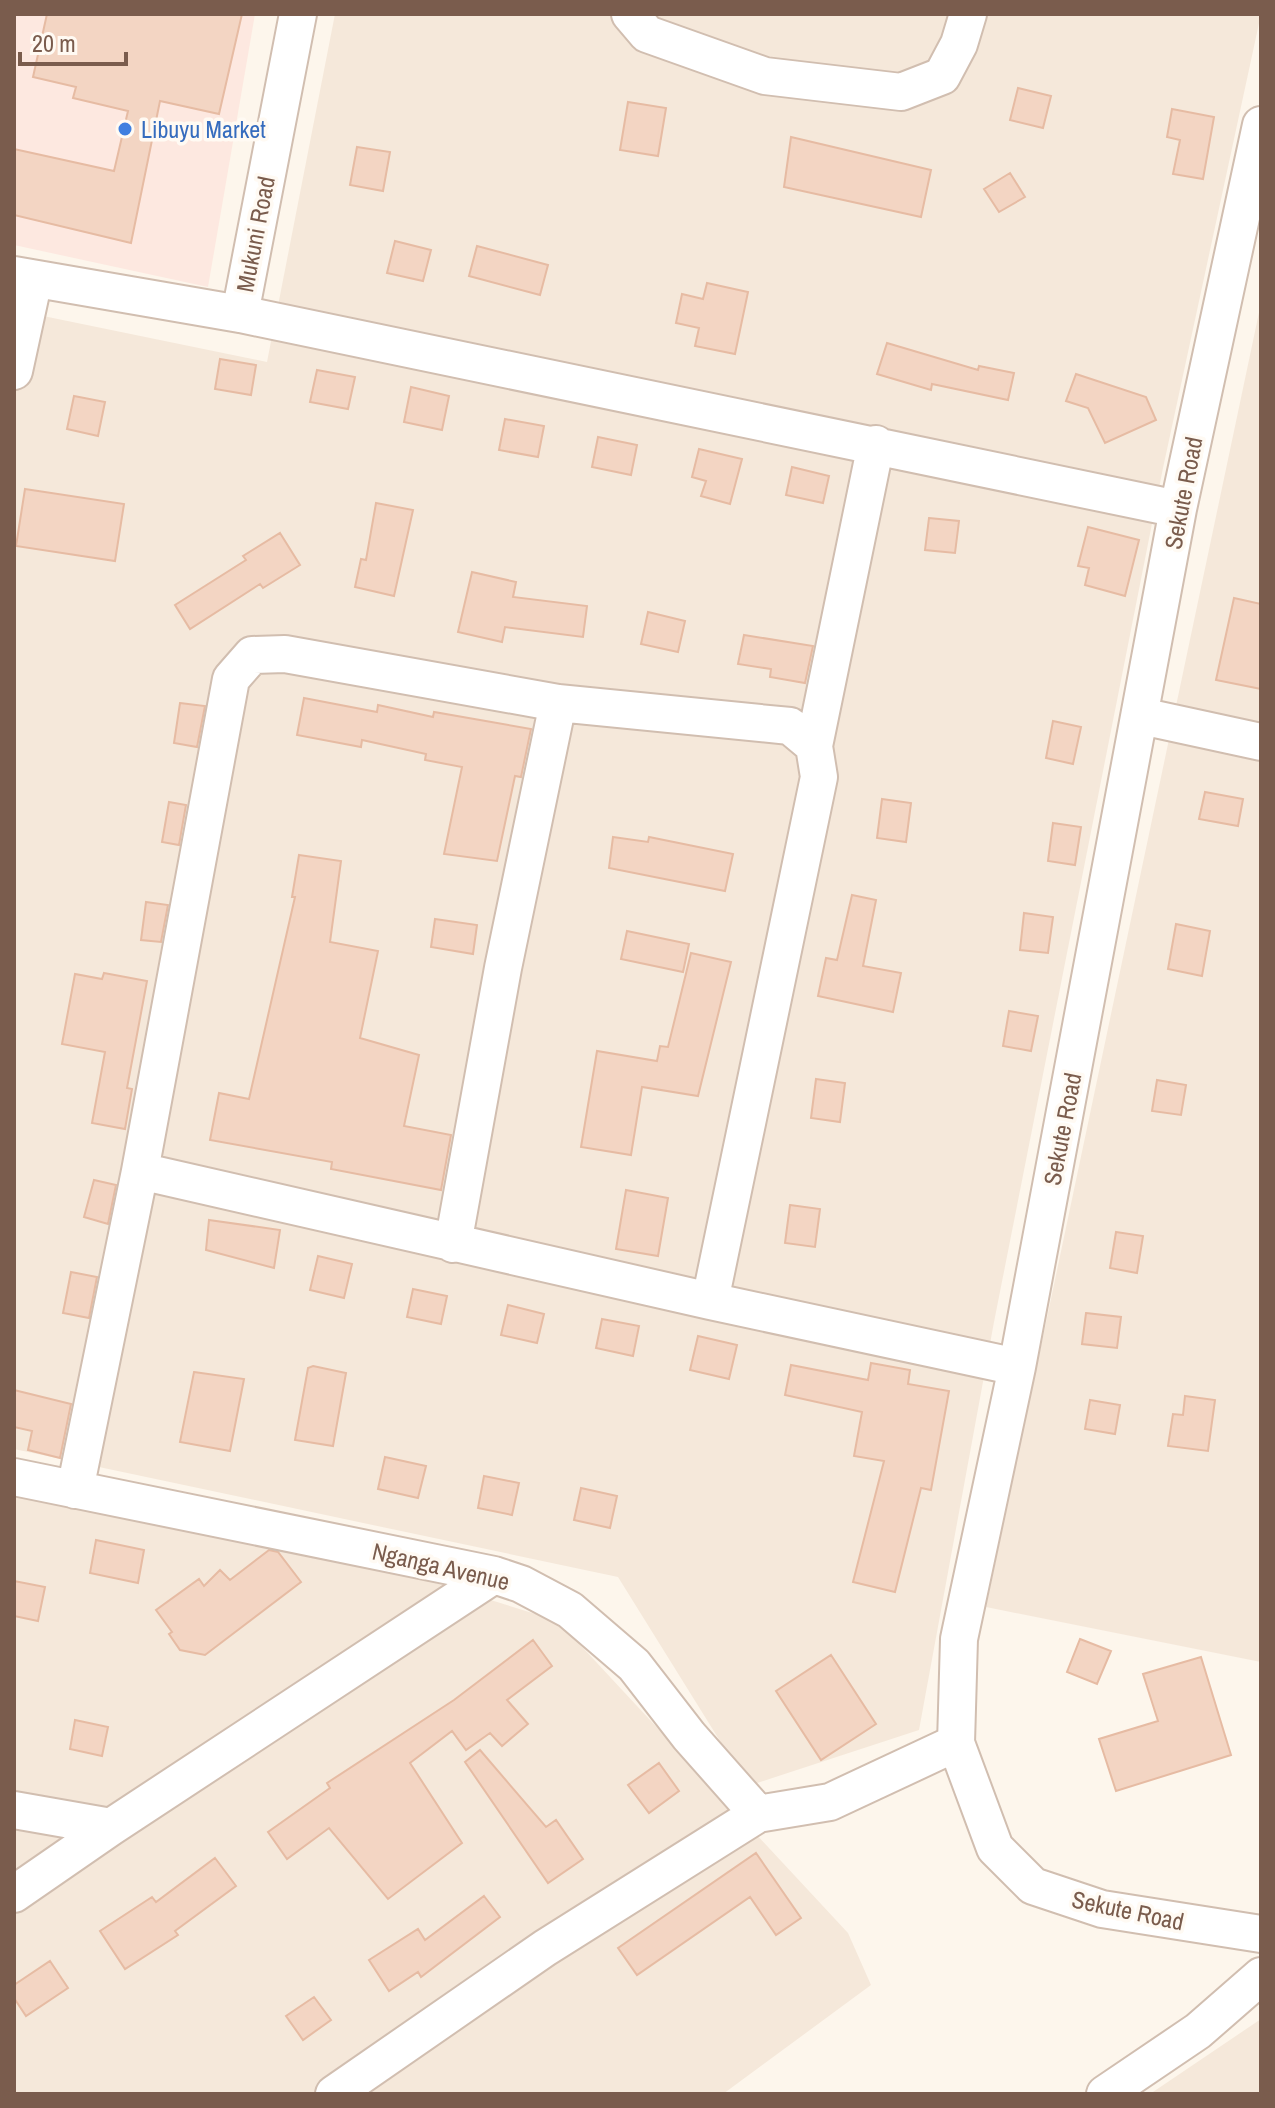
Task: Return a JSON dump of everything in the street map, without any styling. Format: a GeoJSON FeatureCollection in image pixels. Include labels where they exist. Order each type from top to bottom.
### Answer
{"type":"FeatureCollection","features":[{"type":"Feature","properties":{"kind":"street","name":"Mukuni Road"},"geometry":{"type":"LineString","coordinates":[[240,314],[298,14]]}},
{"type":"Feature","properties":{"kind":"street"},"geometry":{"type":"LineString","coordinates":[[630,14],[647,34],[765,76],[901,92],[942,76],[959,44],[968,14]]}},
{"type":"Feature","properties":{"kind":"street","name":"Sekute Road"},"geometry":{"type":"LineString","coordinates":[[1261,125],[1178,509],[1017,1367],[959,1639],[956,1743],[995,1848],[1033,1886],[1102,1909],[1261,1934]]}},
{"type":"Feature","properties":{"kind":"street"},"geometry":{"type":"LineString","coordinates":[[14,371],[24,277],[240,314],[1178,509]]}},
{"type":"Feature","properties":{"kind":"street"},"geometry":{"type":"LineString","coordinates":[[710,1301],[819,777],[814,746],[876,444]]}},
{"type":"Feature","properties":{"kind":"street"},"geometry":{"type":"LineString","coordinates":[[75,1490],[140,1171],[231,679],[252,655],[285,654],[558,703],[790,726],[814,746]]}},
{"type":"Feature","properties":{"kind":"street"},"geometry":{"type":"LineString","coordinates":[[453,1244],[503,968],[558,703]]}},
{"type":"Feature","properties":{"kind":"street"},"geometry":{"type":"LineString","coordinates":[[1141,716],[1261,742]]}},
{"type":"Feature","properties":{"kind":"street"},"geometry":{"type":"LineString","coordinates":[[140,1171],[453,1244],[1017,1367]]}},
{"type":"Feature","properties":{"kind":"street","name":"Nganga Avenue"},"geometry":{"type":"LineString","coordinates":[[14,1477],[494,1575],[521,1584],[570,1610],[634,1665],[689,1736],[758,1814]]}},
{"type":"Feature","properties":{"kind":"street"},"geometry":{"type":"LineString","coordinates":[[14,1894],[494,1575]]}},
{"type":"Feature","properties":{"kind":"street"},"geometry":{"type":"LineString","coordinates":[[334,2094],[545,1948],[758,1814],[830,1802],[956,1743]]}},
{"type":"Feature","properties":{"kind":"street"},"geometry":{"type":"LineString","coordinates":[[14,1810],[111,1827]]}},
{"type":"Feature","properties":{"kind":"street"},"geometry":{"type":"LineString","coordinates":[[1105,2094],[1198,2031],[1261,1976]]}},
{"type":"Feature","properties":{"kind":"shaded area","name":"Libuyu Market"},"geometry":{"type":"Polygon","coordinates":[[[14,14],[255,14],[208,287],[14,245],[14,14]]]}},
{"type":"Feature","properties":{"kind":"shaded area"},"geometry":{"type":"Polygon","coordinates":[[[335,14],[1261,14],[1163,468],[994,1322],[919,1730],[748,1786],[618,1577],[14,1449],[14,310],[267,362],[335,14]]]}},
{"type":"Feature","properties":{"kind":"shaded area"},"geometry":{"type":"Polygon","coordinates":[[[1261,303],[1261,1662],[986,1607],[1261,303]]]}},
{"type":"Feature","properties":{"kind":"shaded area"},"geometry":{"type":"Polygon","coordinates":[[[14,1495],[423,1579],[558,1621],[848,1933],[871,1985],[723,2094],[14,2094],[14,1495]]]}},
{"type":"Feature","properties":{"kind":"shaded area"},"geometry":{"type":"Polygon","coordinates":[[[1261,2019],[1261,2094],[1150,2094],[1261,2019]]]}},
{"type":"Feature","properties":{"kind":"building"},"geometry":{"type":"Polygon","coordinates":[[[47,14],[242,14],[219,114],[160,101],[131,243],[14,215],[14,149],[114,171],[128,111],[73,98],[76,87],[33,77],[47,14]]]}},
{"type":"Feature","properties":{"kind":"building"},"geometry":{"type":"Polygon","coordinates":[[[1018,88],[1051,96],[1043,128],[1010,120],[1018,88]]]}},
{"type":"Feature","properties":{"kind":"building"},"geometry":{"type":"Polygon","coordinates":[[[628,102],[666,108],[658,156],[620,150],[628,102]]]}},
{"type":"Feature","properties":{"kind":"building"},"geometry":{"type":"Polygon","coordinates":[[[1172,109],[1214,117],[1203,179],[1173,174],[1180,140],[1167,137],[1172,109]]]}},
{"type":"Feature","properties":{"kind":"building"},"geometry":{"type":"Polygon","coordinates":[[[791,137],[931,170],[921,217],[784,187],[791,137]]]}},
{"type":"Feature","properties":{"kind":"building"},"geometry":{"type":"Polygon","coordinates":[[[357,147],[390,152],[383,191],[350,185],[357,147]]]}},
{"type":"Feature","properties":{"kind":"building"},"geometry":{"type":"Polygon","coordinates":[[[1010,173],[1025,197],[999,212],[984,189],[1010,173]]]}},
{"type":"Feature","properties":{"kind":"building"},"geometry":{"type":"Polygon","coordinates":[[[395,241],[431,250],[423,281],[387,273],[395,241]]]}},
{"type":"Feature","properties":{"kind":"building"},"geometry":{"type":"Polygon","coordinates":[[[477,246],[548,265],[540,295],[469,276],[477,246]]]}},
{"type":"Feature","properties":{"kind":"building"},"geometry":{"type":"Polygon","coordinates":[[[707,283],[748,292],[735,354],[695,346],[699,328],[676,323],[682,294],[703,299],[707,283]]]}},
{"type":"Feature","properties":{"kind":"building"},"geometry":{"type":"Polygon","coordinates":[[[887,343],[978,370],[979,366],[1014,373],[1008,400],[932,384],[931,390],[877,374],[887,343]]]}},
{"type":"Feature","properties":{"kind":"building"},"geometry":{"type":"Polygon","coordinates":[[[220,359],[256,365],[251,395],[215,389],[220,359]]]}},
{"type":"Feature","properties":{"kind":"building"},"geometry":{"type":"Polygon","coordinates":[[[317,370],[355,377],[348,409],[310,402],[317,370]]]}},
{"type":"Feature","properties":{"kind":"building"},"geometry":{"type":"Polygon","coordinates":[[[1076,374],[1146,397],[1156,420],[1105,443],[1088,408],[1066,401],[1076,374]]]}},
{"type":"Feature","properties":{"kind":"building"},"geometry":{"type":"Polygon","coordinates":[[[411,387],[449,396],[442,430],[404,422],[411,387]]]}},
{"type":"Feature","properties":{"kind":"building"},"geometry":{"type":"Polygon","coordinates":[[[74,396],[105,402],[98,436],[67,429],[74,396]]]}},
{"type":"Feature","properties":{"kind":"building"},"geometry":{"type":"Polygon","coordinates":[[[505,419],[544,426],[538,457],[499,450],[505,419]]]}},
{"type":"Feature","properties":{"kind":"building"},"geometry":{"type":"Polygon","coordinates":[[[598,437],[637,445],[631,475],[592,467],[598,437]]]}},
{"type":"Feature","properties":{"kind":"building"},"geometry":{"type":"Polygon","coordinates":[[[699,449],[742,459],[730,504],[701,496],[706,481],[692,477],[699,449]]]}},
{"type":"Feature","properties":{"kind":"building"},"geometry":{"type":"Polygon","coordinates":[[[792,467],[829,476],[823,503],[786,495],[792,467]]]}},
{"type":"Feature","properties":{"kind":"building"},"geometry":{"type":"Polygon","coordinates":[[[25,489],[124,504],[115,561],[16,546],[25,489]]]}},
{"type":"Feature","properties":{"kind":"building"},"geometry":{"type":"Polygon","coordinates":[[[376,503],[413,510],[394,596],[355,587],[361,559],[366,560],[376,503]]]}},
{"type":"Feature","properties":{"kind":"building"},"geometry":{"type":"Polygon","coordinates":[[[929,518],[959,521],[955,553],[925,550],[929,518]]]}},
{"type":"Feature","properties":{"kind":"building"},"geometry":{"type":"Polygon","coordinates":[[[1088,527],[1139,540],[1125,596],[1085,585],[1089,568],[1078,566],[1088,527]]]}},
{"type":"Feature","properties":{"kind":"building"},"geometry":{"type":"Polygon","coordinates":[[[280,533],[300,565],[263,588],[260,584],[190,629],[175,605],[246,560],[243,556],[280,533]]]}},
{"type":"Feature","properties":{"kind":"building"},"geometry":{"type":"Polygon","coordinates":[[[472,572],[516,582],[513,597],[587,606],[583,637],[505,627],[502,642],[458,632],[472,572]]]}},
{"type":"Feature","properties":{"kind":"building"},"geometry":{"type":"Polygon","coordinates":[[[1234,598],[1261,604],[1261,689],[1216,680],[1234,598]]]}},
{"type":"Feature","properties":{"kind":"building"},"geometry":{"type":"Polygon","coordinates":[[[648,612],[685,621],[678,652],[641,644],[648,612]]]}},
{"type":"Feature","properties":{"kind":"building"},"geometry":{"type":"Polygon","coordinates":[[[744,635],[813,646],[805,683],[770,677],[771,669],[738,664],[744,635]]]}},
{"type":"Feature","properties":{"kind":"building"},"geometry":{"type":"Polygon","coordinates":[[[304,698],[377,712],[378,705],[433,717],[434,712],[531,729],[521,777],[515,776],[497,861],[444,854],[462,767],[425,760],[426,754],[362,740],[361,747],[297,735],[304,698]]]}},
{"type":"Feature","properties":{"kind":"building"},"geometry":{"type":"Polygon","coordinates":[[[180,703],[205,706],[197,747],[174,743],[180,703]]]}},
{"type":"Feature","properties":{"kind":"building"},"geometry":{"type":"Polygon","coordinates":[[[1053,721],[1081,727],[1073,764],[1046,758],[1053,721]]]}},
{"type":"Feature","properties":{"kind":"building"},"geometry":{"type":"Polygon","coordinates":[[[1205,792],[1243,799],[1238,826],[1199,819],[1205,792]]]}},
{"type":"Feature","properties":{"kind":"building"},"geometry":{"type":"Polygon","coordinates":[[[882,799],[911,803],[906,842],[877,838],[882,799]]]}},
{"type":"Feature","properties":{"kind":"building"},"geometry":{"type":"Polygon","coordinates":[[[169,802],[186,805],[179,845],[162,842],[169,802]]]}},
{"type":"Feature","properties":{"kind":"building"},"geometry":{"type":"Polygon","coordinates":[[[1053,823],[1081,827],[1075,865],[1048,861],[1053,823]]]}},
{"type":"Feature","properties":{"kind":"building"},"geometry":{"type":"Polygon","coordinates":[[[613,837],[648,842],[649,837],[733,854],[725,891],[609,868],[613,837]]]}},
{"type":"Feature","properties":{"kind":"building"},"geometry":{"type":"Polygon","coordinates":[[[299,855],[341,861],[330,942],[378,951],[360,1038],[419,1055],[404,1126],[451,1135],[441,1190],[331,1169],[332,1162],[210,1140],[219,1093],[249,1099],[295,897],[292,897],[299,855]]]}},
{"type":"Feature","properties":{"kind":"building"},"geometry":{"type":"Polygon","coordinates":[[[852,895],[876,900],[863,966],[901,973],[893,1012],[818,996],[826,958],[837,960],[852,895]]]}},
{"type":"Feature","properties":{"kind":"building"},"geometry":{"type":"Polygon","coordinates":[[[146,902],[168,905],[161,942],[141,940],[146,902]]]}},
{"type":"Feature","properties":{"kind":"building"},"geometry":{"type":"Polygon","coordinates":[[[1024,913],[1053,917],[1048,953],[1020,950],[1024,913]]]}},
{"type":"Feature","properties":{"kind":"building"},"geometry":{"type":"Polygon","coordinates":[[[435,919],[477,925],[473,954],[431,947],[435,919]]]}},
{"type":"Feature","properties":{"kind":"building"},"geometry":{"type":"Polygon","coordinates":[[[1176,924],[1210,931],[1202,976],[1168,969],[1176,924]]]}},
{"type":"Feature","properties":{"kind":"building"},"geometry":{"type":"Polygon","coordinates":[[[627,931],[689,944],[683,972],[621,959],[627,931]]]}},
{"type":"Feature","properties":{"kind":"building"},"geometry":{"type":"Polygon","coordinates":[[[691,953],[731,962],[698,1096],[642,1087],[631,1155],[581,1147],[597,1051],[657,1061],[660,1046],[668,1047],[691,953]]]}},
{"type":"Feature","properties":{"kind":"building"},"geometry":{"type":"Polygon","coordinates":[[[104,973],[147,981],[127,1088],[132,1089],[125,1129],[92,1123],[105,1052],[62,1044],[75,974],[102,979],[104,973]]]}},
{"type":"Feature","properties":{"kind":"building"},"geometry":{"type":"Polygon","coordinates":[[[1009,1011],[1038,1016],[1031,1051],[1003,1046],[1009,1011]]]}},
{"type":"Feature","properties":{"kind":"building"},"geometry":{"type":"Polygon","coordinates":[[[816,1079],[845,1083],[840,1122],[811,1118],[816,1079]]]}},
{"type":"Feature","properties":{"kind":"building"},"geometry":{"type":"Polygon","coordinates":[[[1157,1080],[1186,1085],[1181,1115],[1152,1111],[1157,1080]]]}},
{"type":"Feature","properties":{"kind":"building"},"geometry":{"type":"Polygon","coordinates":[[[94,1180],[116,1185],[108,1224],[84,1217],[94,1180]]]}},
{"type":"Feature","properties":{"kind":"building"},"geometry":{"type":"Polygon","coordinates":[[[626,1190],[668,1198],[658,1256],[616,1249],[626,1190]]]}},
{"type":"Feature","properties":{"kind":"building"},"geometry":{"type":"Polygon","coordinates":[[[790,1205],[820,1209],[815,1247],[785,1243],[790,1205]]]}},
{"type":"Feature","properties":{"kind":"building"},"geometry":{"type":"Polygon","coordinates":[[[209,1220],[280,1230],[274,1268],[206,1250],[209,1220]]]}},
{"type":"Feature","properties":{"kind":"building"},"geometry":{"type":"Polygon","coordinates":[[[1116,1232],[1143,1236],[1137,1273],[1110,1268],[1116,1232]]]}},
{"type":"Feature","properties":{"kind":"building"},"geometry":{"type":"Polygon","coordinates":[[[318,1256],[352,1264],[344,1298],[310,1290],[318,1256]]]}},
{"type":"Feature","properties":{"kind":"building"},"geometry":{"type":"Polygon","coordinates":[[[71,1272],[97,1277],[89,1318],[63,1313],[71,1272]]]}},
{"type":"Feature","properties":{"kind":"building"},"geometry":{"type":"Polygon","coordinates":[[[413,1289],[447,1296],[441,1324],[407,1317],[413,1289]]]}},
{"type":"Feature","properties":{"kind":"building"},"geometry":{"type":"Polygon","coordinates":[[[508,1305],[544,1314],[537,1343],[501,1335],[508,1305]]]}},
{"type":"Feature","properties":{"kind":"building"},"geometry":{"type":"Polygon","coordinates":[[[1086,1313],[1121,1317],[1117,1348],[1082,1344],[1086,1313]]]}},
{"type":"Feature","properties":{"kind":"building"},"geometry":{"type":"Polygon","coordinates":[[[602,1319],[639,1326],[633,1356],[596,1348],[602,1319]]]}},
{"type":"Feature","properties":{"kind":"building"},"geometry":{"type":"Polygon","coordinates":[[[698,1336],[737,1345],[729,1379],[690,1370],[698,1336]]]}},
{"type":"Feature","properties":{"kind":"building"},"geometry":{"type":"Polygon","coordinates":[[[871,1363],[910,1370],[908,1384],[949,1391],[931,1490],[921,1488],[895,1592],[853,1582],[884,1461],[854,1456],[862,1412],[785,1395],[791,1365],[868,1380],[871,1363]]]}},
{"type":"Feature","properties":{"kind":"building"},"geometry":{"type":"Polygon","coordinates":[[[313,1366],[346,1373],[333,1446],[295,1440],[308,1368],[313,1366]]]}},
{"type":"Feature","properties":{"kind":"building"},"geometry":{"type":"Polygon","coordinates":[[[194,1372],[244,1379],[230,1451],[180,1442],[194,1372]]]}},
{"type":"Feature","properties":{"kind":"building"},"geometry":{"type":"Polygon","coordinates":[[[14,1390],[71,1404],[60,1458],[28,1450],[32,1431],[14,1427],[14,1390]]]}},
{"type":"Feature","properties":{"kind":"building"},"geometry":{"type":"Polygon","coordinates":[[[1185,1396],[1215,1400],[1208,1451],[1168,1446],[1173,1414],[1183,1415],[1185,1396]]]}},
{"type":"Feature","properties":{"kind":"building"},"geometry":{"type":"Polygon","coordinates":[[[1090,1400],[1120,1405],[1115,1434],[1085,1429],[1090,1400]]]}},
{"type":"Feature","properties":{"kind":"building"},"geometry":{"type":"Polygon","coordinates":[[[385,1457],[426,1466],[418,1498],[378,1489],[385,1457]]]}},
{"type":"Feature","properties":{"kind":"building"},"geometry":{"type":"Polygon","coordinates":[[[484,1476],[519,1483],[512,1515],[478,1508],[484,1476]]]}},
{"type":"Feature","properties":{"kind":"building"},"geometry":{"type":"Polygon","coordinates":[[[581,1488],[617,1496],[610,1528],[574,1520],[581,1488]]]}},
{"type":"Feature","properties":{"kind":"building"},"geometry":{"type":"Polygon","coordinates":[[[96,1540],[144,1550],[138,1583],[90,1573],[96,1540]]]}},
{"type":"Feature","properties":{"kind":"building"},"geometry":{"type":"Polygon","coordinates":[[[269,1550],[278,1552],[301,1582],[205,1655],[180,1650],[169,1634],[172,1632],[156,1610],[199,1579],[204,1586],[220,1570],[230,1580],[269,1550]]]}},
{"type":"Feature","properties":{"kind":"building"},"geometry":{"type":"Polygon","coordinates":[[[14,1581],[45,1587],[38,1621],[14,1616],[14,1581]]]}},
{"type":"Feature","properties":{"kind":"building"},"geometry":{"type":"Polygon","coordinates":[[[1080,1639],[1111,1651],[1097,1684],[1067,1672],[1080,1639]]]}},
{"type":"Feature","properties":{"kind":"building"},"geometry":{"type":"Polygon","coordinates":[[[533,1640],[552,1666],[507,1700],[528,1724],[502,1746],[490,1733],[466,1750],[452,1731],[410,1763],[462,1843],[388,1899],[329,1828],[287,1859],[268,1832],[330,1788],[327,1783],[454,1700],[533,1640]]]}},
{"type":"Feature","properties":{"kind":"building"},"geometry":{"type":"Polygon","coordinates":[[[831,1655],[876,1724],[821,1760],[776,1691],[831,1655]]]}},
{"type":"Feature","properties":{"kind":"building"},"geometry":{"type":"Polygon","coordinates":[[[1201,1657],[1231,1755],[1116,1791],[1099,1739],[1158,1721],[1143,1674],[1201,1657]]]}},
{"type":"Feature","properties":{"kind":"building"},"geometry":{"type":"Polygon","coordinates":[[[75,1720],[108,1727],[102,1756],[70,1749],[75,1720]]]}},
{"type":"Feature","properties":{"kind":"building"},"geometry":{"type":"Polygon","coordinates":[[[480,1750],[546,1827],[556,1820],[583,1859],[548,1883],[465,1762],[480,1750]]]}},
{"type":"Feature","properties":{"kind":"building"},"geometry":{"type":"Polygon","coordinates":[[[659,1763],[679,1791],[649,1813],[628,1785],[659,1763]]]}},
{"type":"Feature","properties":{"kind":"building"},"geometry":{"type":"Polygon","coordinates":[[[756,1853],[801,1918],[776,1935],[750,1897],[637,1975],[618,1948],[756,1853]]]}},
{"type":"Feature","properties":{"kind":"building"},"geometry":{"type":"Polygon","coordinates":[[[215,1858],[236,1886],[175,1931],[178,1935],[125,1969],[100,1931],[152,1897],[156,1902],[215,1858]]]}},
{"type":"Feature","properties":{"kind":"building"},"geometry":{"type":"Polygon","coordinates":[[[484,1896],[500,1917],[421,1977],[418,1972],[389,1991],[369,1960],[418,1929],[425,1940],[484,1896]]]}},
{"type":"Feature","properties":{"kind":"building"},"geometry":{"type":"Polygon","coordinates":[[[50,1961],[68,1988],[26,2016],[14,1998],[14,1985],[50,1961]]]}},
{"type":"Feature","properties":{"kind":"building"},"geometry":{"type":"Polygon","coordinates":[[[314,1997],[331,2020],[303,2040],[286,2016],[314,1997]]]}},
{"type":"Feature","properties":{"kind":"place","name":"Libuyu Market"},"geometry":{"type":"Point","coordinates":[125,129]}}]}
